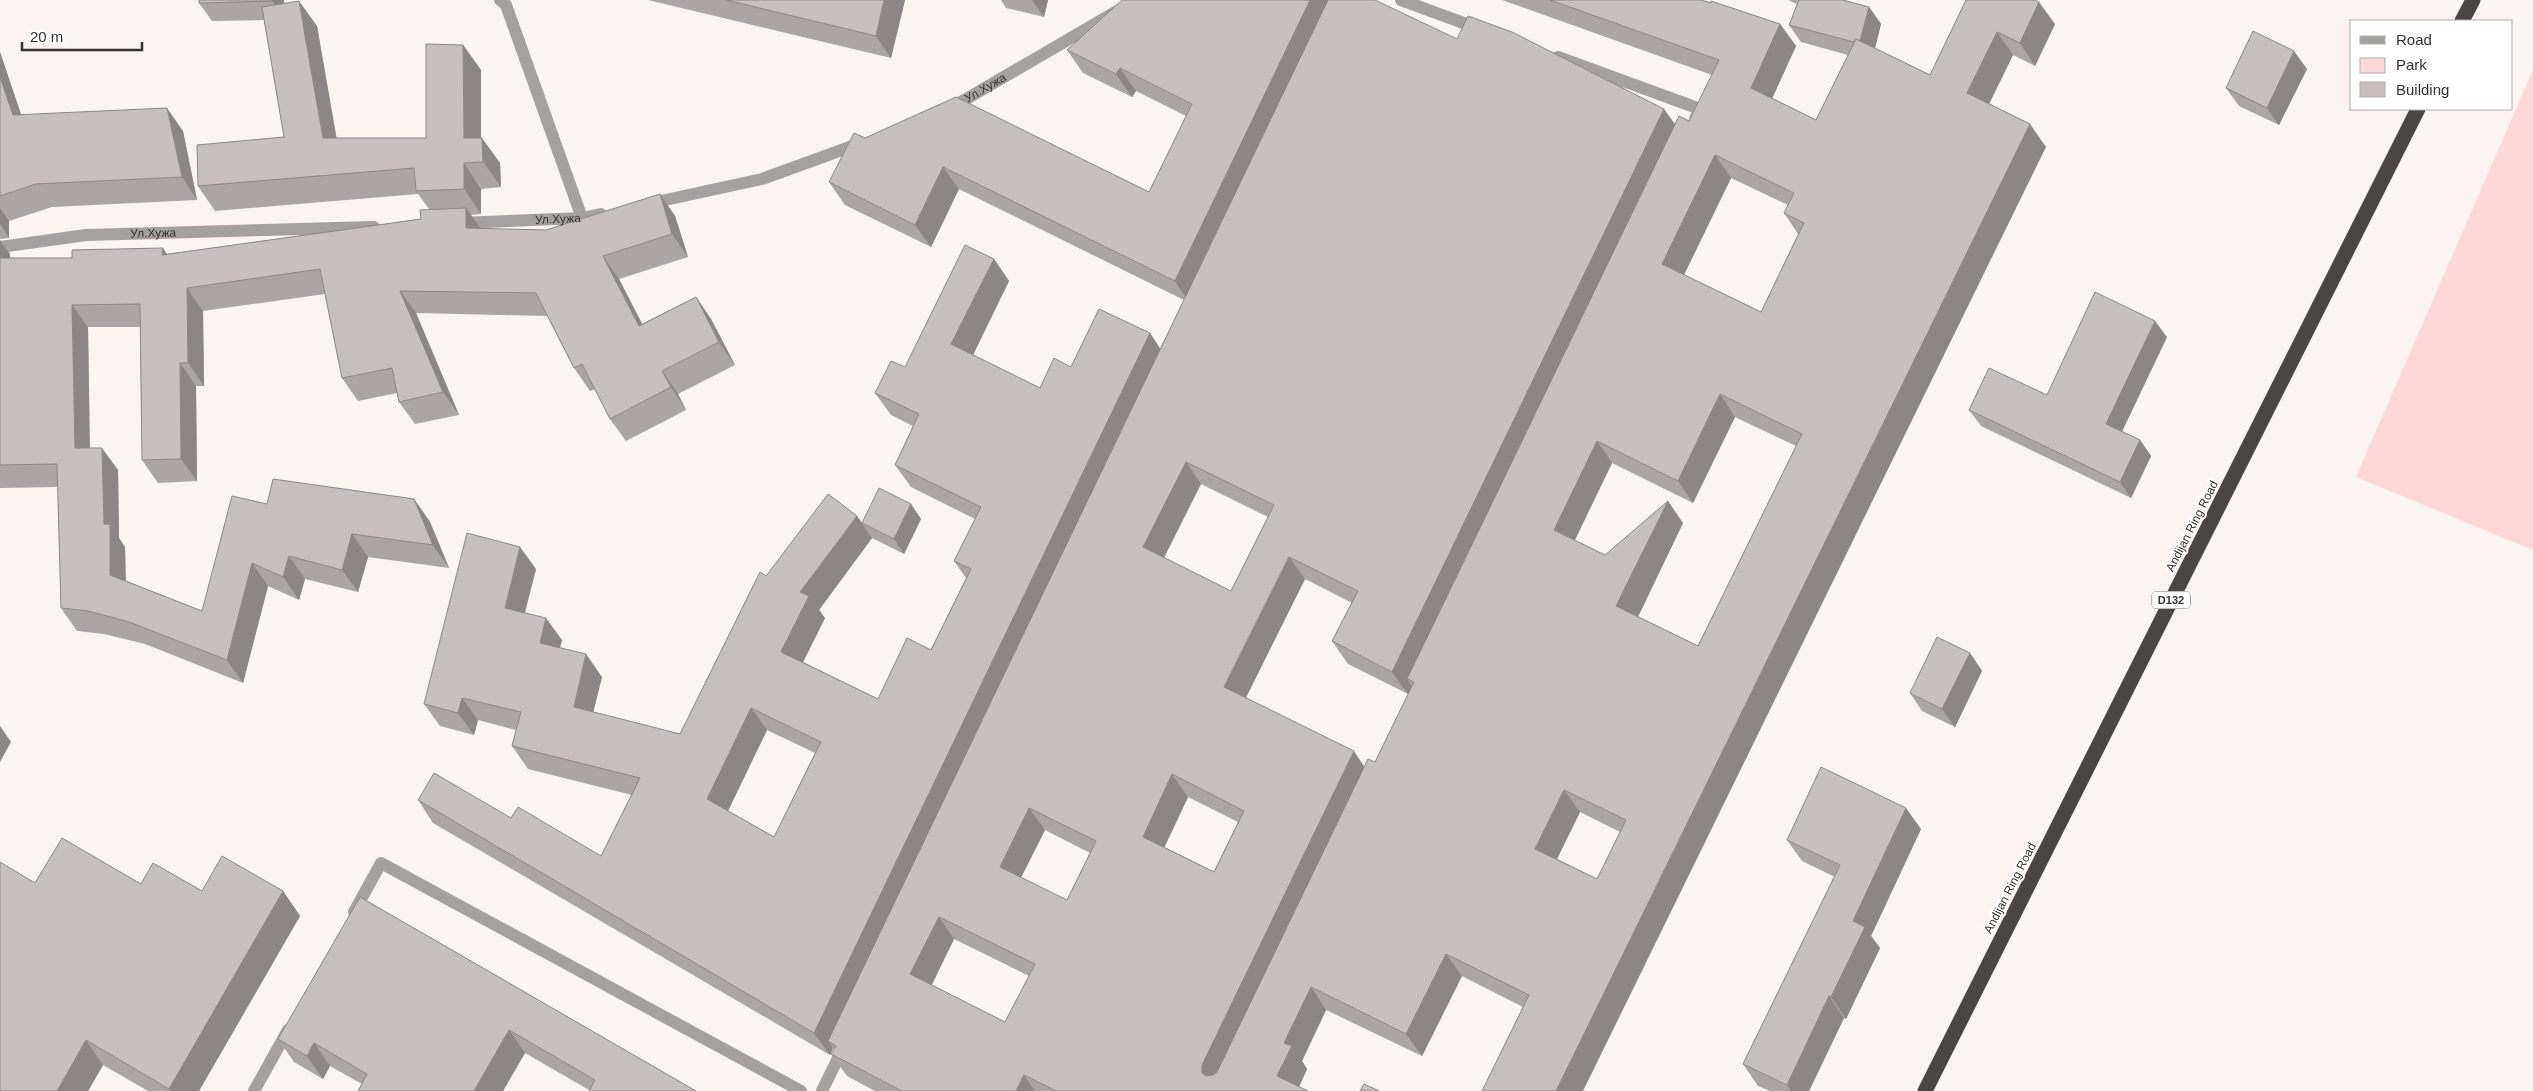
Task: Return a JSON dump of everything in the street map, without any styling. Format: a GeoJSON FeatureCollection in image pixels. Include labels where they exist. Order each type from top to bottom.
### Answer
{"type":"FeatureCollection","features":[{"type":"Feature","properties":{"kind":"highway"},"geometry":{"type":"LineString","coordinates":[[2462,20],[2472,0]]}},
{"type":"Feature","properties":{"kind":"highway","name":"Andijan Ring Road"},"geometry":{"type":"LineString","coordinates":[[1925,1091],[2417,110]]}},
{"type":"Feature","properties":{"kind":"street"},"geometry":{"type":"LineString","coordinates":[[500,0],[506,5],[582,218]]}},
{"type":"Feature","properties":{"kind":"street","name":"Ул.Хужа"},"geometry":{"type":"LineString","coordinates":[[940,114],[1124,7],[1129,0]]}},
{"type":"Feature","properties":{"kind":"street"},"geometry":{"type":"LineString","coordinates":[[1401,0],[1494,34]]}},
{"type":"Feature","properties":{"kind":"street"},"geometry":{"type":"LineString","coordinates":[[1541,51],[1700,109],[1692,127]]}},
{"type":"Feature","properties":{"kind":"street"},"geometry":{"type":"LineString","coordinates":[[639,206],[762,179],[875,138]]}},
{"type":"Feature","properties":{"kind":"street","name":"Ул.Хужа"},"geometry":{"type":"LineString","coordinates":[[446,224],[582,218],[610,212]]}},
{"type":"Feature","properties":{"kind":"street","name":"Ул.Хужа"},"geometry":{"type":"LineString","coordinates":[[0,247],[86,235],[251,232],[387,226]]}},
{"type":"Feature","properties":{"kind":"street"},"geometry":{"type":"LineString","coordinates":[[348,922],[381,863],[801,1091]]}},
{"type":"Feature","properties":{"kind":"street"},"geometry":{"type":"LineString","coordinates":[[254,1091],[296,1015]]}},
{"type":"Feature","properties":{"kind":"street"},"geometry":{"type":"LineString","coordinates":[[822,1091],[848,1037]]}},
{"type":"Feature","properties":{"kind":"green space"},"geometry":{"type":"Polygon","coordinates":[[[2533,70],[2533,550],[2356,477],[2533,70]]]}},
{"type":"Feature","properties":{"kind":"building"},"geometry":{"type":"Polygon","coordinates":[[[199,0],[272,0],[272,1],[199,3],[199,0]]]}},
{"type":"Feature","properties":{"kind":"building"},"geometry":{"type":"Polygon","coordinates":[[[726,0],[884,0],[876,36],[726,0]]]}},
{"type":"Feature","properties":{"kind":"building"},"geometry":{"type":"Polygon","coordinates":[[[1122,0],[1310,0],[1175,281],[943,167],[915,225],[829,182],[854,133],[865,138],[956,97],[1149,192],[1192,104],[1120,68],[1116,74],[1067,50],[1122,0]]]}},
{"type":"Feature","properties":{"kind":"building"},"geometry":{"type":"Polygon","coordinates":[[[1328,0],[1375,0],[1457,39],[1468,16],[1512,32],[1664,109],[1392,672],[1332,641],[1358,591],[1289,557],[1224,687],[1354,751],[1202,1065],[1202,1073],[1206,1076],[1217,1072],[1368,759],[1375,762],[1414,682],[1407,679],[1679,116],[1689,121],[1719,60],[1550,0],[1701,0],[1711,3],[1711,1],[1780,24],[1751,88],[1816,120],[1856,39],[1930,75],[1966,0],[2035,0],[2039,2],[2020,43],[1997,32],[1967,93],[2030,124],[1556,1091],[1482,1091],[1529,995],[1446,954],[1406,1034],[1311,987],[1284,1043],[1292,1046],[1277,1076],[1308,1091],[1056,1091],[1024,1075],[1016,1091],[902,1091],[831,1054],[836,1046],[828,1041],[1328,0]],[[1715,155],[1662,264],[1761,312],[1804,223],[1784,213],[1794,193],[1715,155]],[[1720,394],[1678,481],[1597,441],[1554,530],[1605,555],[1668,501],[1616,606],[1698,646],[1802,434],[1720,394]],[[1186,462],[1143,547],[1231,591],[1274,505],[1186,462]],[[1172,774],[1143,837],[1214,872],[1244,811],[1172,774]],[[1564,790],[1535,849],[1597,879],[1626,820],[1564,790]],[[1029,808],[1000,867],[1067,900],[1096,841],[1029,808]],[[939,917],[910,974],[1005,1022],[1035,964],[939,917]]]}},
{"type":"Feature","properties":{"kind":"building"},"geometry":{"type":"Polygon","coordinates":[[[1799,0],[1843,0],[1869,7],[1860,41],[1856,39],[1854,42],[1789,25],[1799,0]]]}},
{"type":"Feature","properties":{"kind":"building"},"geometry":{"type":"Polygon","coordinates":[[[299,1],[323,138],[426,138],[426,44],[463,45],[464,138],[482,138],[483,162],[464,163],[464,189],[416,191],[414,168],[198,186],[197,145],[284,137],[262,7],[299,1]]]}},
{"type":"Feature","properties":{"kind":"building"},"geometry":{"type":"Polygon","coordinates":[[[2253,31],[2294,51],[2267,108],[2226,88],[2253,31]]]}},
{"type":"Feature","properties":{"kind":"building"},"geometry":{"type":"Polygon","coordinates":[[[0,77],[13,115],[167,108],[182,177],[36,184],[0,196],[0,77]]]}},
{"type":"Feature","properties":{"kind":"building"},"geometry":{"type":"Polygon","coordinates":[[[660,194],[672,234],[603,256],[639,326],[696,297],[719,342],[662,371],[671,387],[610,419],[582,364],[574,368],[536,293],[400,291],[443,392],[399,402],[392,368],[342,378],[320,269],[187,288],[188,363],[180,363],[181,459],[142,460],[140,304],[72,305],[75,448],[102,448],[104,524],[110,524],[110,575],[202,611],[232,496],[267,504],[273,479],[414,499],[433,545],[352,534],[342,570],[289,556],[283,577],[252,563],[227,660],[129,622],[88,611],[61,608],[57,464],[0,465],[0,258],[72,258],[72,250],[163,248],[162,255],[421,219],[420,210],[466,208],[466,228],[546,230],[660,194]]]}},
{"type":"Feature","properties":{"kind":"building"},"geometry":{"type":"Polygon","coordinates":[[[965,245],[994,259],[951,344],[1040,388],[1054,358],[1071,367],[1099,309],[1150,333],[814,1033],[418,800],[434,773],[511,818],[518,807],[601,856],[640,778],[512,746],[521,712],[462,698],[458,713],[424,704],[467,533],[520,547],[505,608],[546,618],[540,643],[586,654],[574,707],[680,734],[760,572],[766,576],[828,494],[857,516],[800,592],[809,596],[781,652],[878,699],[907,638],[931,650],[971,569],[954,561],[981,507],[895,465],[919,414],[875,393],[891,361],[905,367],[965,245]],[[751,708],[707,799],[774,837],[821,742],[751,708]]]}},
{"type":"Feature","properties":{"kind":"building"},"geometry":{"type":"Polygon","coordinates":[[[2095,292],[2155,321],[2106,424],[2140,440],[2120,482],[1969,410],[1989,368],[2047,395],[2095,292]]]}},
{"type":"Feature","properties":{"kind":"building"},"geometry":{"type":"Polygon","coordinates":[[[879,488],[911,504],[894,539],[862,523],[879,488]]]}},
{"type":"Feature","properties":{"kind":"building"},"geometry":{"type":"Polygon","coordinates":[[[1937,637],[1970,653],[1942,709],[1910,693],[1937,637]]]}},
{"type":"Feature","properties":{"kind":"building"},"geometry":{"type":"Polygon","coordinates":[[[1821,767],[1906,808],[1853,921],[1865,927],[1831,997],[1829,996],[1787,1085],[1743,1064],[1840,865],[1787,840],[1821,767]]]}},
{"type":"Feature","properties":{"kind":"building"},"geometry":{"type":"Polygon","coordinates":[[[62,838],[141,884],[153,863],[202,891],[222,856],[283,891],[169,1089],[86,1040],[57,1091],[0,1091],[0,862],[35,883],[62,838]]]}},
{"type":"Feature","properties":{"kind":"building"},"geometry":{"type":"Polygon","coordinates":[[[360,897],[696,1091],[589,1091],[595,1080],[509,1030],[474,1091],[358,1091],[367,1074],[314,1043],[307,1056],[278,1039],[360,897]]]}},
{"type":"Feature","properties":{"kind":"building"},"geometry":{"type":"Polygon","coordinates":[[[1364,1084],[1379,1091],[1360,1091],[1364,1084]]]}}]}
